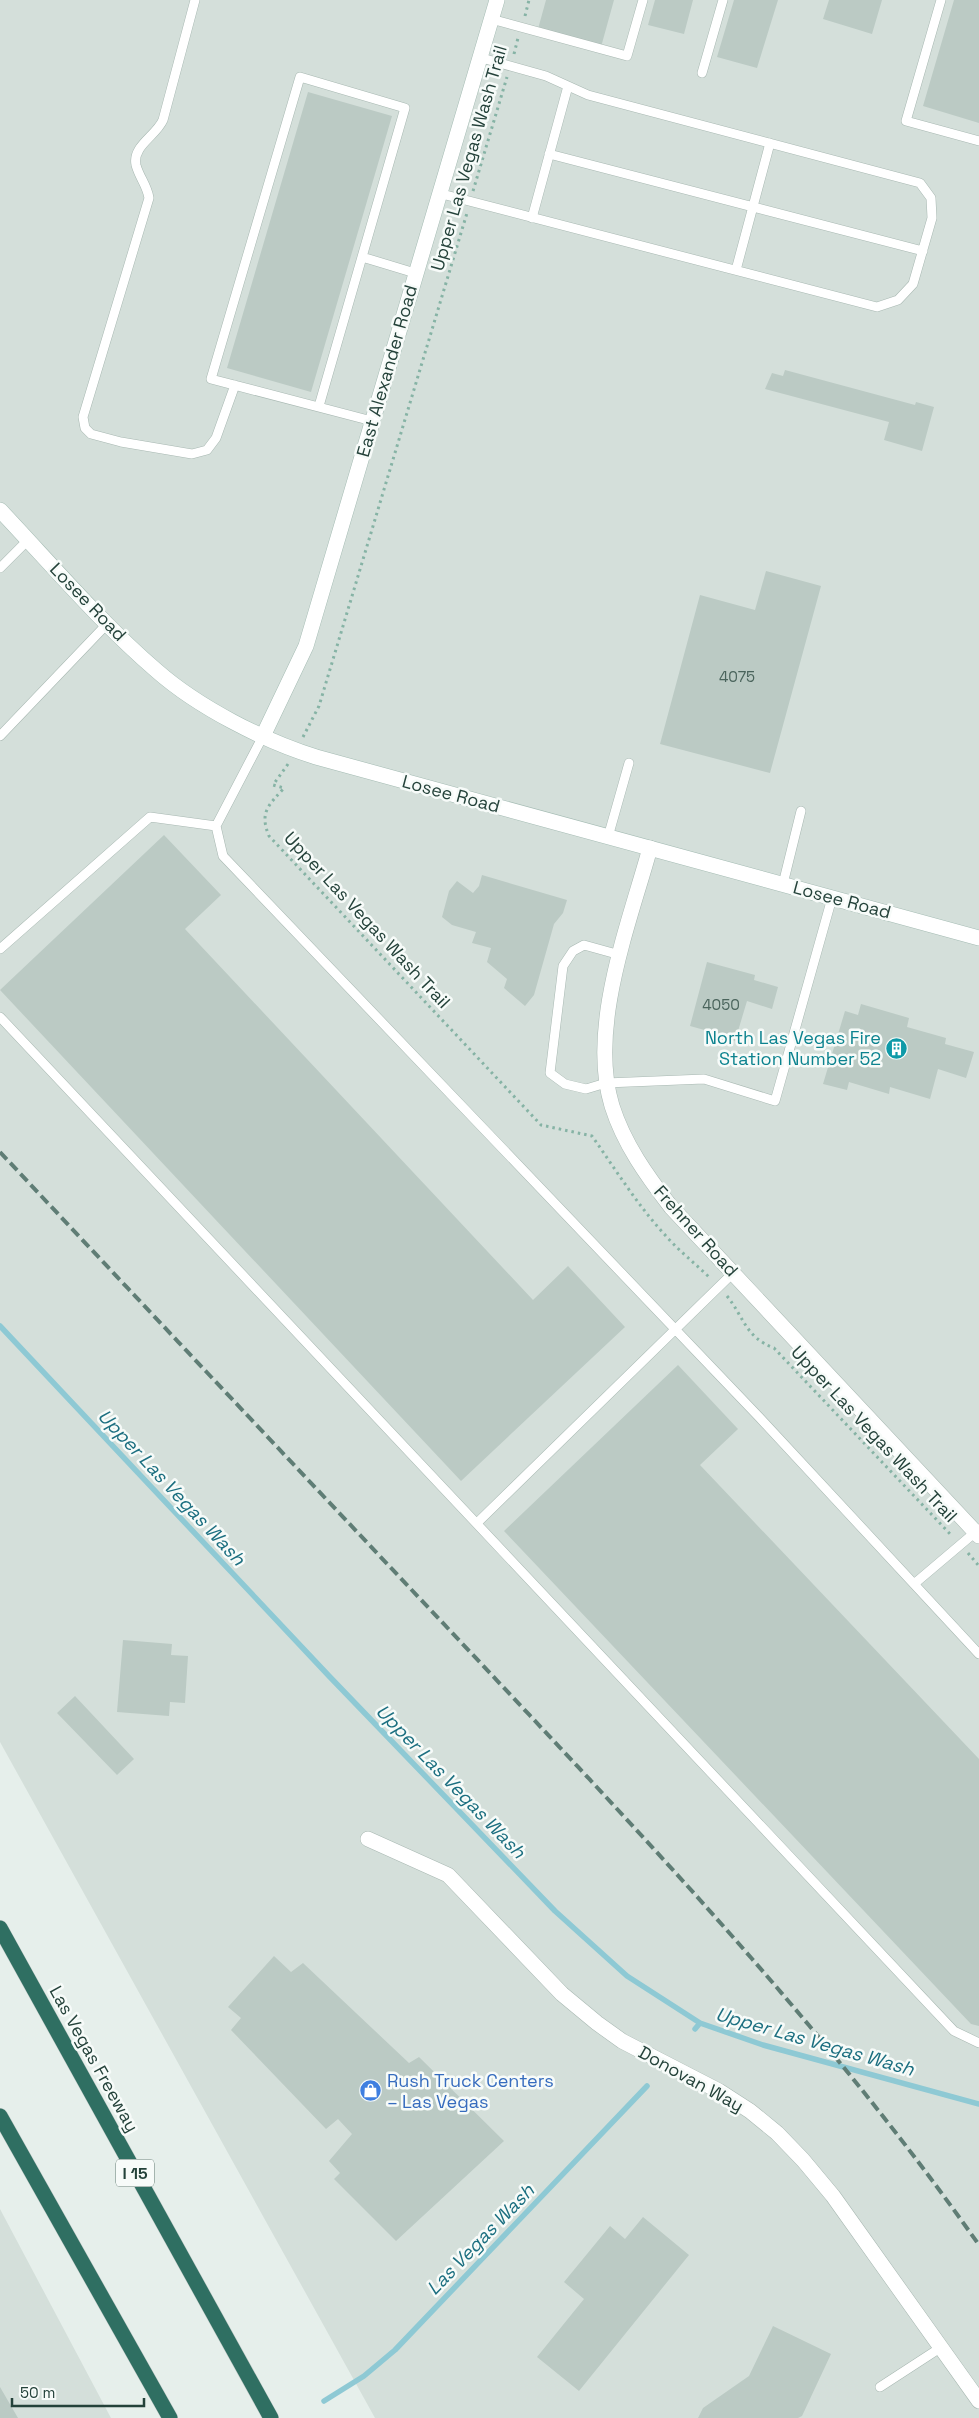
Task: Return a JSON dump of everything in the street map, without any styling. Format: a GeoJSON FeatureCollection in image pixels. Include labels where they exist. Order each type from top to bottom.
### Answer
{"type":"FeatureCollection","features":[{"type":"Feature","properties":{"kind":"highway","name":"Las Vegas Freeway"},"geometry":{"type":"LineString","coordinates":[[0,1928],[271,2418]]}},
{"type":"Feature","properties":{"kind":"highway"},"geometry":{"type":"LineString","coordinates":[[0,2116],[170,2418]]}},
{"type":"Feature","properties":{"kind":"street","name":"East Alexander Road"},"geometry":{"type":"LineString","coordinates":[[263,736],[306,646],[478,57],[497,0]]}},
{"type":"Feature","properties":{"kind":"street","name":"Losee Road"},"geometry":{"type":"LineString","coordinates":[[0,510],[107,624],[157,671],[189,696],[263,736],[296,751],[979,938]]}},
{"type":"Feature","properties":{"kind":"street","name":"Frehner Road"},"geometry":{"type":"LineString","coordinates":[[650,848],[620,955],[605,1030],[606,1083],[620,1128],[646,1175],[671,1207],[978,1533]]}},
{"type":"Feature","properties":{"kind":"street","name":"Donovan Way"},"geometry":{"type":"LineString","coordinates":[[368,1839],[448,1876],[562,1994],[597,2024],[622,2041],[719,2091],[750,2111],[777,2134],[803,2160],[833,2196],[979,2401]]}},
{"type":"Feature","properties":{"kind":"lane"},"geometry":{"type":"LineString","coordinates":[[195,0],[163,120],[159,130],[141,146],[136,155],[136,166],[148,188],[148,198],[83,417],[85,428],[91,434],[121,442],[192,454],[206,450],[216,438],[235,385]]}},
{"type":"Feature","properties":{"kind":"lane"},"geometry":{"type":"LineString","coordinates":[[491,19],[627,56],[642,0]]}},
{"type":"Feature","properties":{"kind":"lane"},"geometry":{"type":"LineString","coordinates":[[702,73],[723,0]]}},
{"type":"Feature","properties":{"kind":"lane"},"geometry":{"type":"LineString","coordinates":[[940,0],[906,121],[979,140]]}},
{"type":"Feature","properties":{"kind":"lane"},"geometry":{"type":"LineString","coordinates":[[438,193],[877,307],[898,300],[913,284],[923,251],[932,218],[931,198],[920,183],[588,95],[546,76],[478,57]]}},
{"type":"Feature","properties":{"kind":"lane"},"geometry":{"type":"LineString","coordinates":[[319,406],[405,108],[300,77],[211,379],[372,421]]}},
{"type":"Feature","properties":{"kind":"lane"},"geometry":{"type":"LineString","coordinates":[[532,218],[568,86]]}},
{"type":"Feature","properties":{"kind":"lane"},"geometry":{"type":"LineString","coordinates":[[736,270],[770,143]]}},
{"type":"Feature","properties":{"kind":"lane"},"geometry":{"type":"LineString","coordinates":[[549,154],[923,251]]}},
{"type":"Feature","properties":{"kind":"lane"},"geometry":{"type":"LineString","coordinates":[[362,257],[415,273]]}},
{"type":"Feature","properties":{"kind":"lane"},"geometry":{"type":"LineString","coordinates":[[0,568],[28,540]]}},
{"type":"Feature","properties":{"kind":"lane"},"geometry":{"type":"LineString","coordinates":[[0,736],[107,624]]}},
{"type":"Feature","properties":{"kind":"lane"},"geometry":{"type":"LineString","coordinates":[[263,736],[216,826],[223,856],[677,1330],[979,1654]]}},
{"type":"Feature","properties":{"kind":"lane"},"geometry":{"type":"LineString","coordinates":[[608,837],[629,763]]}},
{"type":"Feature","properties":{"kind":"lane"},"geometry":{"type":"LineString","coordinates":[[783,884],[801,811]]}},
{"type":"Feature","properties":{"kind":"lane"},"geometry":{"type":"LineString","coordinates":[[0,950],[150,817],[216,826]]}},
{"type":"Feature","properties":{"kind":"lane"},"geometry":{"type":"LineString","coordinates":[[620,955],[584,946],[573,951],[562,966],[550,1073],[565,1084],[586,1089],[606,1083],[704,1079],[775,1101],[832,898]]}},
{"type":"Feature","properties":{"kind":"lane"},"geometry":{"type":"LineString","coordinates":[[0,1017],[954,2031],[979,2043]]}},
{"type":"Feature","properties":{"kind":"lane"},"geometry":{"type":"LineString","coordinates":[[477,1523],[677,1330],[733,1273]]}},
{"type":"Feature","properties":{"kind":"lane"},"geometry":{"type":"LineString","coordinates":[[914,1584],[961,1544],[978,1533]]}},
{"type":"Feature","properties":{"kind":"lane"},"geometry":{"type":"LineString","coordinates":[[880,2387],[940,2348]]}},
{"type":"Feature","properties":{"kind":"path","name":"Upper Las Vegas Wash Trail"},"geometry":{"type":"LineString","coordinates":[[529,0],[319,706],[296,751],[274,786],[284,788],[271,803],[264,816],[264,824],[269,836],[542,1125],[592,1136],[628,1188],[665,1235],[692,1263],[720,1287],[738,1310],[741,1320],[750,1333],[763,1344],[774,1348],[939,1524],[961,1544],[979,1566]]}},
{"type":"Feature","properties":{"kind":"shaded area"},"geometry":{"type":"Polygon","coordinates":[[[0,0],[979,0],[979,2418],[375,2418],[0,1742],[0,0]]]}},
{"type":"Feature","properties":{"kind":"shaded area"},"geometry":{"type":"Polygon","coordinates":[[[0,2209],[111,2418],[0,2418],[0,2209]]]}},
{"type":"Feature","properties":{"kind":"building"},"geometry":{"type":"Polygon","coordinates":[[[546,0],[614,0],[601,47],[538,29],[546,0]]]}},
{"type":"Feature","properties":{"kind":"building"},"geometry":{"type":"Polygon","coordinates":[[[655,0],[693,0],[684,34],[648,25],[655,0]]]}},
{"type":"Feature","properties":{"kind":"building"},"geometry":{"type":"Polygon","coordinates":[[[734,0],[778,0],[757,68],[717,57],[734,0]]]}},
{"type":"Feature","properties":{"kind":"building"},"geometry":{"type":"Polygon","coordinates":[[[829,0],[882,0],[872,34],[823,19],[829,0]]]}},
{"type":"Feature","properties":{"kind":"building"},"geometry":{"type":"Polygon","coordinates":[[[954,0],[979,0],[979,123],[923,106],[954,0]]]}},
{"type":"Feature","properties":{"kind":"building"},"geometry":{"type":"Polygon","coordinates":[[[308,92],[392,116],[311,392],[227,368],[308,92]]]}},
{"type":"Feature","properties":{"kind":"building"},"geometry":{"type":"Polygon","coordinates":[[[785,370],[915,405],[916,402],[934,407],[922,451],[884,440],[889,422],[765,389],[772,373],[783,376],[785,370]]]}},
{"type":"Feature","properties":{"kind":"building"},"geometry":{"type":"Polygon","coordinates":[[[766,571],[821,586],[770,773],[660,744],[700,595],[755,610],[766,571]]]}},
{"type":"Feature","properties":{"kind":"building"},"geometry":{"type":"Polygon","coordinates":[[[164,835],[221,895],[185,929],[533,1300],[568,1266],[625,1327],[461,1481],[0,990],[164,835]]]}},
{"type":"Feature","properties":{"kind":"building"},"geometry":{"type":"Polygon","coordinates":[[[482,875],[567,900],[563,913],[554,924],[534,995],[525,1006],[504,988],[507,979],[487,962],[491,948],[472,943],[476,932],[452,925],[442,917],[449,891],[457,881],[473,893],[479,886],[482,875]]]}},
{"type":"Feature","properties":{"kind":"building"},"geometry":{"type":"Polygon","coordinates":[[[707,962],[755,975],[754,980],[778,987],[772,1009],[747,1001],[735,1041],[690,1026],[707,962]]]}},
{"type":"Feature","properties":{"kind":"building","name":"North Las Vegas Fire Station Number 52"},"geometry":{"type":"Polygon","coordinates":[[[861,1004],[909,1018],[907,1027],[946,1038],[945,1044],[974,1052],[966,1078],[938,1069],[930,1099],[890,1087],[889,1094],[849,1082],[847,1090],[823,1084],[845,1011],[858,1015],[861,1004]]]}},
{"type":"Feature","properties":{"kind":"building"},"geometry":{"type":"Polygon","coordinates":[[[678,1365],[738,1429],[700,1465],[979,1759],[979,2026],[971,2024],[504,1531],[678,1365]]]}},
{"type":"Feature","properties":{"kind":"building"},"geometry":{"type":"Polygon","coordinates":[[[123,1640],[172,1644],[171,1655],[188,1656],[185,1703],[170,1702],[169,1716],[117,1712],[123,1640]]]}},
{"type":"Feature","properties":{"kind":"building"},"geometry":{"type":"Polygon","coordinates":[[[75,1696],[134,1759],[117,1775],[57,1713],[75,1696]]]}},
{"type":"Feature","properties":{"kind":"building","name":"Rush Truck Centers – Las Vegas"},"geometry":{"type":"Polygon","coordinates":[[[274,1956],[291,1972],[303,1963],[409,2063],[419,2057],[504,2141],[396,2241],[334,2179],[340,2173],[329,2161],[352,2134],[338,2119],[326,2129],[231,2030],[241,2018],[228,2007],[274,1956]]]}},
{"type":"Feature","properties":{"kind":"building"},"geometry":{"type":"Polygon","coordinates":[[[643,2217],[689,2255],[579,2391],[537,2357],[584,2299],[564,2282],[610,2226],[625,2239],[643,2217]]]}},
{"type":"Feature","properties":{"kind":"building"},"geometry":{"type":"Polygon","coordinates":[[[773,2326],[831,2354],[802,2416],[798,2418],[698,2418],[703,2408],[749,2376],[773,2326]]]}},
{"type":"Feature","properties":{"kind":"building"},"geometry":{"type":"Polygon","coordinates":[[[0,2387],[18,2418],[0,2418],[0,2387]]]}},
{"type":"Feature","properties":{"kind":"waterway","name":"Upper Las Vegas Wash"},"geometry":{"type":"LineString","coordinates":[[0,1326],[329,1676],[555,1911],[627,1976],[700,2023],[763,2045],[979,2104]]}},
{"type":"Feature","properties":{"kind":"waterway","name":"Upper Las Vegas Wash"},"geometry":{"type":"LineString","coordinates":[[695,2029],[700,2023]]}},
{"type":"Feature","properties":{"kind":"waterway","name":"Las Vegas Wash"},"geometry":{"type":"LineString","coordinates":[[324,2401],[364,2376],[395,2350],[647,2086]]}},
{"type":"Feature","properties":{"kind":"railway"},"geometry":{"type":"LineString","coordinates":[[0,1152],[619,1811],[745,1950],[866,2094],[979,2245]]}},
{"type":"Feature","properties":{"kind":"place","name":"North Las Vegas Fire Station Number 52"},"geometry":{"type":"Point","coordinates":[897,1048]}},
{"type":"Feature","properties":{"kind":"place","name":"Rush Truck Centers – Las Vegas"},"geometry":{"type":"Point","coordinates":[371,2091]}}]}
